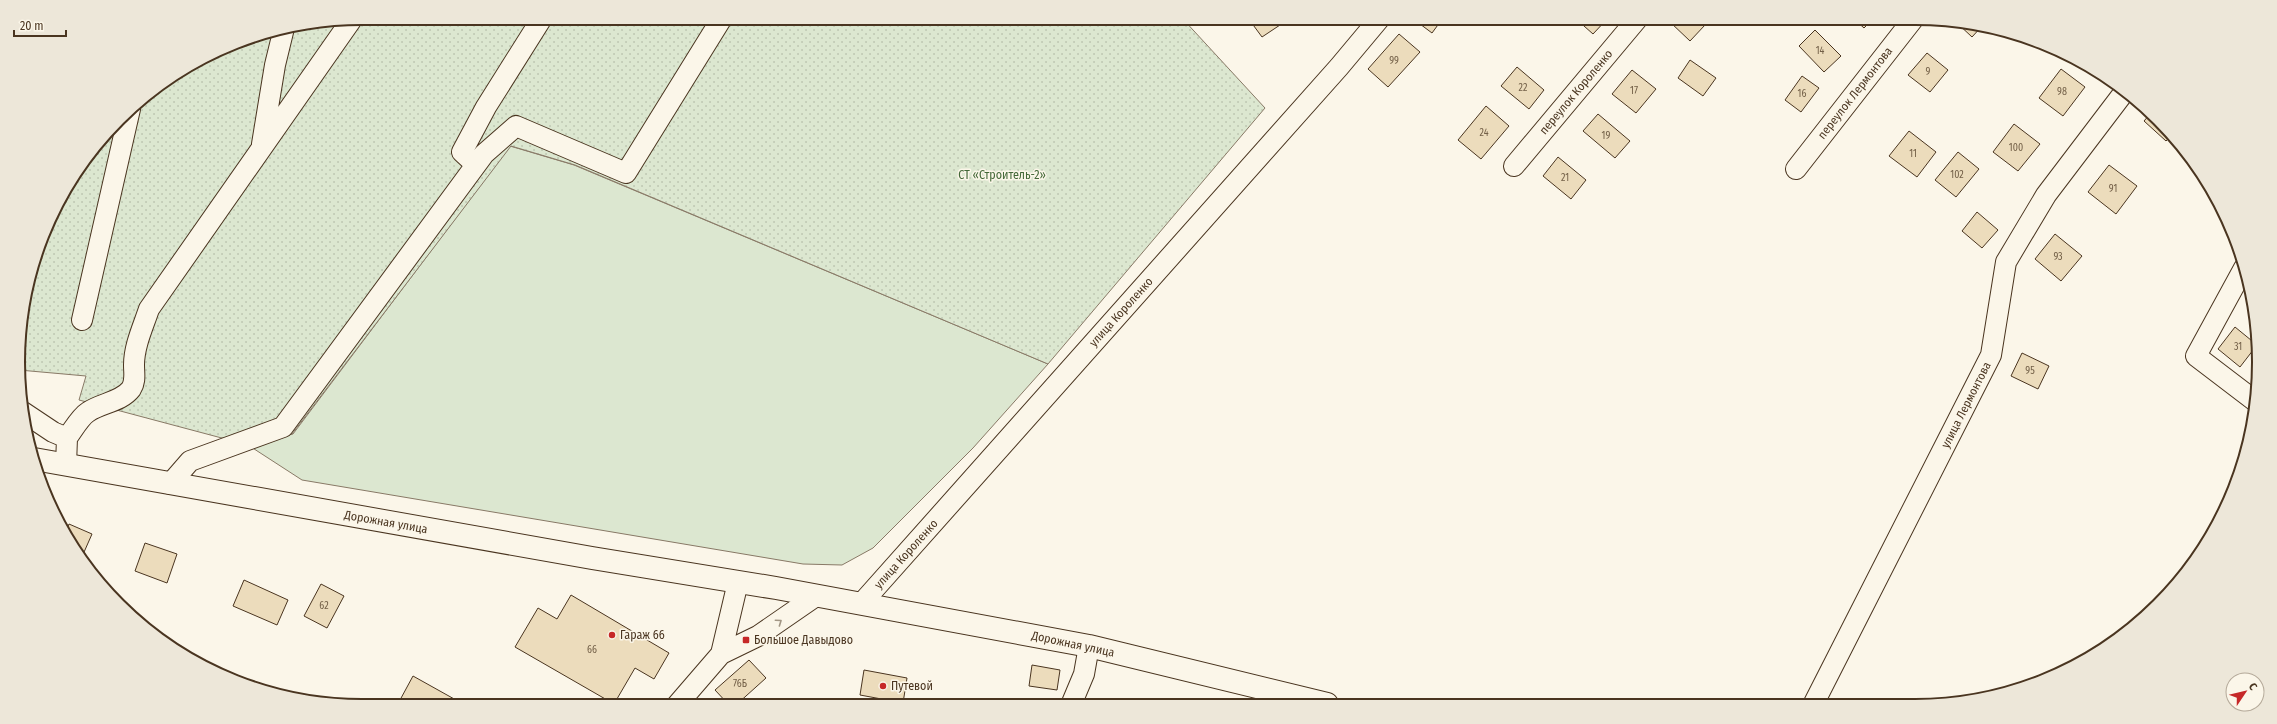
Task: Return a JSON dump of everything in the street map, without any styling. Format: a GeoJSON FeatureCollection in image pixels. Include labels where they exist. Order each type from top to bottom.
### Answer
{"type":"FeatureCollection","features":[{"type":"Feature","properties":{"kind":"main road","name":"Дорожная улица"},"geometry":{"type":"LineString","coordinates":[[40,460],[738,582],[1089,646],[1306,699]]}},
{"type":"Feature","properties":{"kind":"street"},"geometry":{"type":"LineString","coordinates":[[476,165],[462,152],[486,107],[538,25]]}},
{"type":"Feature","properties":{"kind":"street"},"geometry":{"type":"LineString","coordinates":[[170,484],[190,461],[283,427],[484,154],[516,126],[626,173],[718,25]]}},
{"type":"Feature","properties":{"kind":"street","name":"улица Короленко"},"geometry":{"type":"LineString","coordinates":[[861,604],[1338,68],[1374,25]]}},
{"type":"Feature","properties":{"kind":"street","name":"переулок Короленко"},"geometry":{"type":"LineString","coordinates":[[1514,166],[1632,25]]}},
{"type":"Feature","properties":{"kind":"street","name":"переулок Лермонтова"},"geometry":{"type":"LineString","coordinates":[[1796,169],[1909,25]]}},
{"type":"Feature","properties":{"kind":"street"},"geometry":{"type":"LineString","coordinates":[[66,465],[67,438],[86,413],[100,405],[116,400],[129,390],[134,382],[134,364],[138,340],[150,309],[347,26]]}},
{"type":"Feature","properties":{"kind":"street"},"geometry":{"type":"LineString","coordinates":[[261,150],[275,65],[282,34]]}},
{"type":"Feature","properties":{"kind":"street","name":"улица Лермонтова"},"geometry":{"type":"LineString","coordinates":[[1816,699],[1991,355],[2006,262],[2046,195],[2121,96]]}},
{"type":"Feature","properties":{"kind":"street"},"geometry":{"type":"LineString","coordinates":[[82,320],[127,121]]}},
{"type":"Feature","properties":{"kind":"street"},"geometry":{"type":"LineString","coordinates":[[2241,274],[2196,356],[2250,396]]}},
{"type":"Feature","properties":{"kind":"street"},"geometry":{"type":"LineString","coordinates":[[29,416],[53,432],[67,438]]}},
{"type":"Feature","properties":{"kind":"street"},"geometry":{"type":"LineString","coordinates":[[721,654],[738,582]]}},
{"type":"Feature","properties":{"kind":"street"},"geometry":{"type":"LineString","coordinates":[[682,699],[721,654],[758,636],[816,596]]}},
{"type":"Feature","properties":{"kind":"street"},"geometry":{"type":"LineString","coordinates":[[1074,699],[1084,674],[1089,646]]}},
{"type":"Feature","properties":{"kind":"green space","name":"СТ «Строитель-2»"},"geometry":{"type":"Polygon","coordinates":[[[362,25],[1188,25],[1265,108],[1048,364],[575,165],[511,146],[292,434],[248,445],[79,400],[86,376],[25,371],[28,318],[36,275],[51,233],[70,193],[95,157],[124,124],[157,95],[175,82],[193,70],[233,51],[275,36],[296,31],[362,25]]]}},
{"type":"Feature","properties":{"kind":"green space"},"geometry":{"type":"Polygon","coordinates":[[[510,146],[574,165],[1048,364],[973,448],[873,548],[842,565],[803,564],[302,480],[248,445],[293,434],[510,146]]]}},
{"type":"Feature","properties":{"kind":"building"},"geometry":{"type":"Polygon","coordinates":[[[1253,25],[1280,25],[1262,37],[1253,25]]]}},
{"type":"Feature","properties":{"kind":"building"},"geometry":{"type":"Polygon","coordinates":[[[1421,25],[1438,25],[1432,33],[1421,25]]]}},
{"type":"Feature","properties":{"kind":"building"},"geometry":{"type":"Polygon","coordinates":[[[1583,25],[1601,25],[1593,34],[1583,25]]]}},
{"type":"Feature","properties":{"kind":"building"},"geometry":{"type":"Polygon","coordinates":[[[1673,25],[1705,25],[1690,41],[1673,25]]]}},
{"type":"Feature","properties":{"kind":"building"},"geometry":{"type":"Polygon","coordinates":[[[1963,29],[1978,31],[1972,37],[1963,29]]]}},
{"type":"Feature","properties":{"kind":"building"},"geometry":{"type":"Polygon","coordinates":[[[1815,30],[1841,56],[1824,72],[1799,46],[1815,30]]]}},
{"type":"Feature","properties":{"kind":"building"},"geometry":{"type":"Polygon","coordinates":[[[1399,34],[1420,52],[1388,87],[1368,69],[1399,34]]]}},
{"type":"Feature","properties":{"kind":"building"},"geometry":{"type":"Polygon","coordinates":[[[1927,53],[1948,70],[1930,92],[1908,75],[1927,53]]]}},
{"type":"Feature","properties":{"kind":"building"},"geometry":{"type":"Polygon","coordinates":[[[1690,60],[1716,78],[1703,96],[1678,78],[1690,60]]]}},
{"type":"Feature","properties":{"kind":"building"},"geometry":{"type":"Polygon","coordinates":[[[1517,67],[1544,90],[1529,109],[1501,86],[1517,67]]]}},
{"type":"Feature","properties":{"kind":"building"},"geometry":{"type":"Polygon","coordinates":[[[2061,69],[2085,87],[2063,116],[2039,98],[2061,69]]]}},
{"type":"Feature","properties":{"kind":"building"},"geometry":{"type":"Polygon","coordinates":[[[1632,70],[1656,89],[1636,113],[1612,94],[1632,70]]]}},
{"type":"Feature","properties":{"kind":"building"},"geometry":{"type":"Polygon","coordinates":[[[1802,76],[1819,88],[1801,112],[1785,100],[1802,76]]]}},
{"type":"Feature","properties":{"kind":"building"},"geometry":{"type":"Polygon","coordinates":[[[1486,106],[1509,126],[1481,159],[1458,140],[1486,106]]]}},
{"type":"Feature","properties":{"kind":"building"},"geometry":{"type":"Polygon","coordinates":[[[1598,114],[1630,141],[1615,158],[1583,131],[1598,114]]]}},
{"type":"Feature","properties":{"kind":"building"},"geometry":{"type":"Polygon","coordinates":[[[2147,118],[2168,139],[2166,141],[2144,121],[2147,118]]]}},
{"type":"Feature","properties":{"kind":"building"},"geometry":{"type":"Polygon","coordinates":[[[2014,124],[2040,144],[2018,171],[1993,152],[2014,124]]]}},
{"type":"Feature","properties":{"kind":"building"},"geometry":{"type":"Polygon","coordinates":[[[1909,131],[1936,152],[1917,177],[1889,156],[1909,131]]]}},
{"type":"Feature","properties":{"kind":"building"},"geometry":{"type":"Polygon","coordinates":[[[1958,152],[1979,169],[1956,197],[1935,180],[1958,152]]]}},
{"type":"Feature","properties":{"kind":"building"},"geometry":{"type":"Polygon","coordinates":[[[1558,157],[1586,180],[1571,199],[1543,176],[1558,157]]]}},
{"type":"Feature","properties":{"kind":"building"},"geometry":{"type":"Polygon","coordinates":[[[2109,165],[2137,186],[2116,214],[2088,192],[2109,165]]]}},
{"type":"Feature","properties":{"kind":"building"},"geometry":{"type":"Polygon","coordinates":[[[1977,212],[1998,230],[1982,248],[1962,231],[1977,212]]]}},
{"type":"Feature","properties":{"kind":"building"},"geometry":{"type":"Polygon","coordinates":[[[2055,234],[2082,256],[2061,281],[2035,259],[2055,234]]]}},
{"type":"Feature","properties":{"kind":"building"},"geometry":{"type":"Polygon","coordinates":[[[2235,327],[2251,340],[2252,352],[2240,367],[2218,349],[2235,327]]]}},
{"type":"Feature","properties":{"kind":"building"},"geometry":{"type":"Polygon","coordinates":[[[2022,353],[2049,366],[2038,389],[2011,376],[2022,353]]]}},
{"type":"Feature","properties":{"kind":"building"},"geometry":{"type":"Polygon","coordinates":[[[69,524],[92,534],[84,552],[70,530],[68,526],[69,524]]]}},
{"type":"Feature","properties":{"kind":"building"},"geometry":{"type":"Polygon","coordinates":[[[145,543],[177,554],[167,583],[135,571],[145,543]]]}},
{"type":"Feature","properties":{"kind":"building"},"geometry":{"type":"Polygon","coordinates":[[[244,580],[288,600],[277,625],[233,606],[244,580]]]}},
{"type":"Feature","properties":{"kind":"building"},"geometry":{"type":"Polygon","coordinates":[[[321,584],[344,596],[327,628],[304,616],[321,584]]]}},
{"type":"Feature","properties":{"kind":"building"},"geometry":{"type":"Polygon","coordinates":[[[571,595],[669,653],[654,679],[635,668],[617,699],[605,699],[515,647],[538,608],[557,619],[571,595]]]}},
{"type":"Feature","properties":{"kind":"building"},"geometry":{"type":"Polygon","coordinates":[[[749,660],[766,678],[743,699],[723,699],[715,690],[749,660]]]}},
{"type":"Feature","properties":{"kind":"building"},"geometry":{"type":"Polygon","coordinates":[[[1032,665],[1060,670],[1057,690],[1029,686],[1032,665]]]}},
{"type":"Feature","properties":{"kind":"building","name":"Путевой"},"geometry":{"type":"Polygon","coordinates":[[[864,670],[907,678],[904,699],[882,699],[860,695],[864,670]]]}},
{"type":"Feature","properties":{"kind":"building"},"geometry":{"type":"Polygon","coordinates":[[[413,676],[454,699],[401,699],[413,676]]]}},
{"type":"Feature","properties":{"kind":"place","name":"Гараж 66"},"geometry":{"type":"Point","coordinates":[612,635]}},
{"type":"Feature","properties":{"kind":"place","name":"Большое Давыдово"},"geometry":{"type":"Point","coordinates":[746,640]}},
{"type":"Feature","properties":{"kind":"place","name":"Путевой"},"geometry":{"type":"Point","coordinates":[883,686]}}]}
